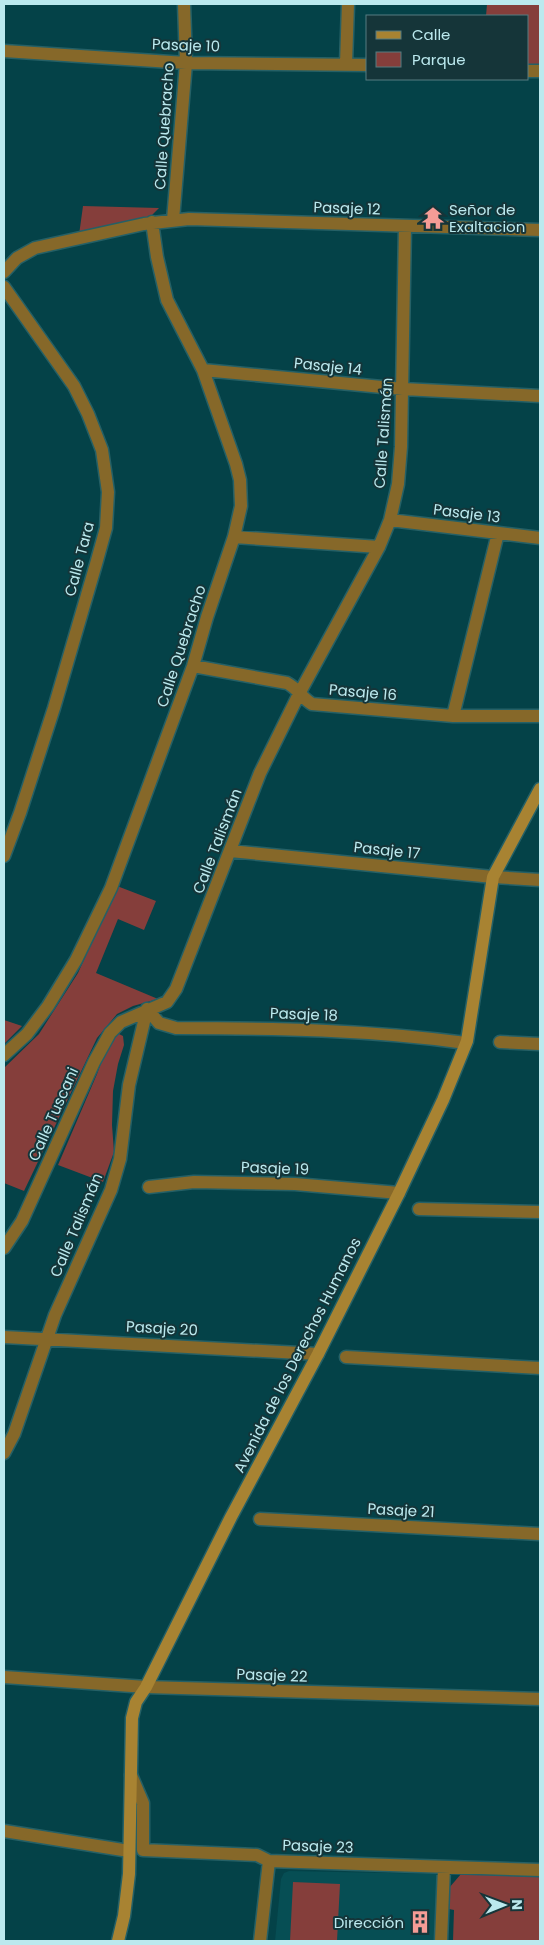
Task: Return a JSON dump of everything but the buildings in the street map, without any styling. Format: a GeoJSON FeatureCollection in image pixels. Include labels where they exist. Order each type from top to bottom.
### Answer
{"type":"FeatureCollection","features":[{"type":"Feature","properties":{"kind":"street","name":"Calle Quebracho"},"geometry":{"type":"LineString","coordinates":[[173,220],[186,63],[184,4]]}},
{"type":"Feature","properties":{"kind":"street"},"geometry":{"type":"LineString","coordinates":[[346,64],[348,4]]}},
{"type":"Feature","properties":{"kind":"street","name":"Pasaje 10"},"geometry":{"type":"LineString","coordinates":[[4,51],[186,63],[366,65]]}},
{"type":"Feature","properties":{"kind":"street","name":"Pasaje 12"},"geometry":{"type":"LineString","coordinates":[[4,272],[17,258],[35,248],[152,222],[173,220],[540,230]]}},
{"type":"Feature","properties":{"kind":"street","name":"Calle Quebracho"},"geometry":{"type":"LineString","coordinates":[[4,1055],[27,1034],[48,1006],[76,960],[111,888],[193,666],[234,537],[241,506],[240,480],[203,370],[167,300],[158,264],[152,222]]}},
{"type":"Feature","properties":{"kind":"street","name":"Calle Talismán"},"geometry":{"type":"LineString","coordinates":[[4,1453],[14,1434],[55,1314],[111,1190],[120,1159],[129,1085],[147,1009],[167,1002],[176,989],[260,773],[299,694],[379,547],[390,520],[398,484],[403,389],[405,226]]}},
{"type":"Feature","properties":{"kind":"street","name":"Calle Tara"},"geometry":{"type":"LineString","coordinates":[[4,287],[74,386],[88,414],[102,450],[108,492],[106,528],[96,564],[54,708],[4,856]]}},
{"type":"Feature","properties":{"kind":"street","name":"Pasaje 14"},"geometry":{"type":"LineString","coordinates":[[203,370],[403,389],[540,396]]}},
{"type":"Feature","properties":{"kind":"street","name":"Pasaje 13"},"geometry":{"type":"LineString","coordinates":[[390,520],[540,538]]}},
{"type":"Feature","properties":{"kind":"street"},"geometry":{"type":"LineString","coordinates":[[452,716],[498,533]]}},
{"type":"Feature","properties":{"kind":"street"},"geometry":{"type":"LineString","coordinates":[[234,537],[379,547]]}},
{"type":"Feature","properties":{"kind":"street","name":"Pasaje 16"},"geometry":{"type":"LineString","coordinates":[[193,666],[287,683],[294,686],[299,694],[312,704],[452,716],[540,716]]}},
{"type":"Feature","properties":{"kind":"street","name":"Avenida de los Derechos Humanos"},"geometry":{"type":"LineString","coordinates":[[118,1941],[125,1908],[129,1874],[132,1718],[136,1702],[146,1688],[231,1517],[318,1354],[399,1193],[443,1100],[466,1044],[493,877],[540,789]]}},
{"type":"Feature","properties":{"kind":"street","name":"Pasaje 17"},"geometry":{"type":"LineString","coordinates":[[230,851],[540,880]]}},
{"type":"Feature","properties":{"kind":"street","name":"Pasaje 18"},"geometry":{"type":"LineString","coordinates":[[147,1009],[159,1022],[176,1028],[324,1030],[427,1038],[466,1044]]}},
{"type":"Feature","properties":{"kind":"street","name":"Calle Tuscani"},"geometry":{"type":"LineString","coordinates":[[4,1248],[22,1220],[85,1086],[94,1062],[110,1033],[121,1022],[147,1009]]}},
{"type":"Feature","properties":{"kind":"street"},"geometry":{"type":"LineString","coordinates":[[500,1042],[540,1044]]}},
{"type":"Feature","properties":{"kind":"street","name":"Pasaje 19"},"geometry":{"type":"LineString","coordinates":[[149,1188],[194,1182],[295,1184],[399,1193]]}},
{"type":"Feature","properties":{"kind":"street"},"geometry":{"type":"LineString","coordinates":[[419,1209],[540,1212]]}},
{"type":"Feature","properties":{"kind":"street","name":"Pasaje 20"},"geometry":{"type":"LineString","coordinates":[[4,1336],[318,1354]]}},
{"type":"Feature","properties":{"kind":"street"},"geometry":{"type":"LineString","coordinates":[[346,1357],[540,1368]]}},
{"type":"Feature","properties":{"kind":"street","name":"Pasaje 21"},"geometry":{"type":"LineString","coordinates":[[260,1519],[540,1534]]}},
{"type":"Feature","properties":{"kind":"street","name":"Pasaje 22"},"geometry":{"type":"LineString","coordinates":[[4,1676],[146,1688],[540,1699]]}},
{"type":"Feature","properties":{"kind":"street","name":"Pasaje 23"},"geometry":{"type":"LineString","coordinates":[[130,1775],[143,1803],[143,1850],[257,1855],[269,1861],[540,1870]]}},
{"type":"Feature","properties":{"kind":"street"},"geometry":{"type":"LineString","coordinates":[[4,1831],[129,1851]]}},
{"type":"Feature","properties":{"kind":"street"},"geometry":{"type":"LineString","coordinates":[[260,1941],[269,1861]]}},
{"type":"Feature","properties":{"kind":"street"},"geometry":{"type":"LineString","coordinates":[[441,1941],[444,1867]]}},
{"type":"Feature","properties":{"kind":"shaded area"},"geometry":{"type":"Polygon","coordinates":[[[289,1871],[439,1874],[436,1941],[275,1941],[281,1879],[284,1873],[289,1871]]]}},
{"type":"Feature","properties":{"kind":"green space"},"geometry":{"type":"Polygon","coordinates":[[[487,4],[540,4],[540,65],[529,65],[529,15],[486,15],[487,4]]]}},
{"type":"Feature","properties":{"kind":"green space"},"geometry":{"type":"Polygon","coordinates":[[[83,206],[159,208],[149,218],[79,235],[83,206]]]}},
{"type":"Feature","properties":{"kind":"green space"},"geometry":{"type":"Polygon","coordinates":[[[117,886],[156,901],[144,930],[118,919],[96,973],[158,999],[133,1006],[117,1014],[97,1038],[24,1191],[4,1183],[4,1068],[39,1034],[78,973],[117,886]]]}},
{"type":"Feature","properties":{"kind":"green space"},"geometry":{"type":"Polygon","coordinates":[[[4,1020],[22,1026],[4,1044],[4,1020]]]}},
{"type":"Feature","properties":{"kind":"green space"},"geometry":{"type":"Polygon","coordinates":[[[117,1033],[123,1036],[124,1045],[113,1091],[112,1125],[114,1152],[103,1182],[58,1165],[106,1049],[117,1033]]]}},
{"type":"Feature","properties":{"kind":"green space"},"geometry":{"type":"Polygon","coordinates":[[[461,1874],[540,1877],[540,1941],[453,1941],[454,1910],[449,1909],[449,1888],[461,1874]]]}},
{"type":"Feature","properties":{"kind":"green space"},"geometry":{"type":"Polygon","coordinates":[[[293,1882],[340,1884],[337,1941],[290,1941],[293,1882]]]}},
{"type":"Feature","properties":{"kind":"place","name":"Señor de Exaltacion"},"geometry":{"type":"Point","coordinates":[433,218]}},
{"type":"Feature","properties":{"kind":"place","name":"Dirección"},"geometry":{"type":"Point","coordinates":[420,1922]}}]}
